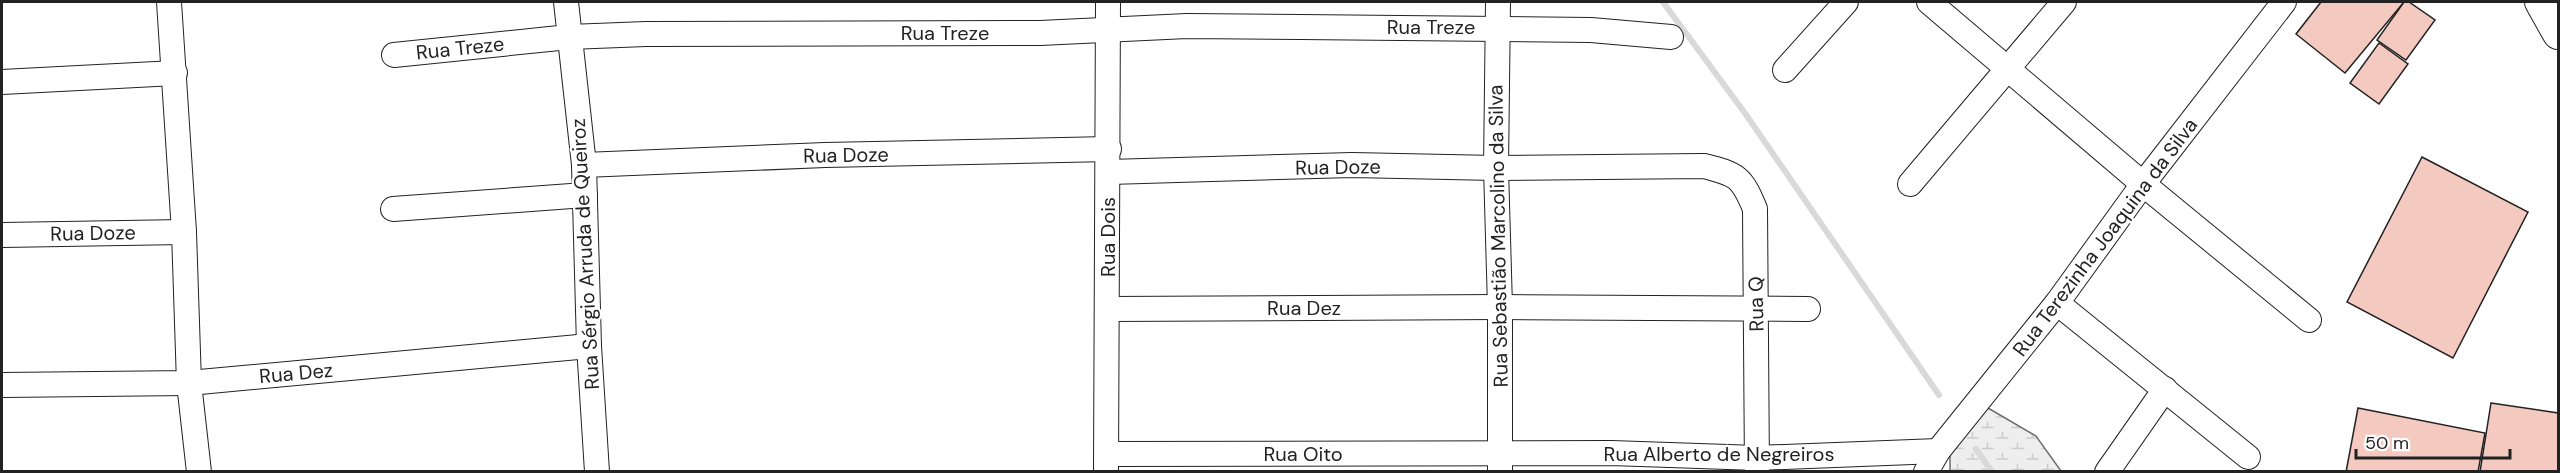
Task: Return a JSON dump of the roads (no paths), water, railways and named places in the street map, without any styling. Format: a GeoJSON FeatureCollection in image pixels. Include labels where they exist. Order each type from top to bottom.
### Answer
{"type":"FeatureCollection","features":[{"type":"Feature","properties":{"kind":"main road"},"geometry":{"type":"LineString","coordinates":[[2540,2],[2559,34]]}},
{"type":"Feature","properties":{"kind":"street"},"geometry":{"type":"LineString","coordinates":[[169,2],[184,232],[189,383],[199,471]]}},
{"type":"Feature","properties":{"kind":"street","name":"Rua Sérgio Arruda de Queiroz"},"geometry":{"type":"LineString","coordinates":[[566,2],[568,37],[584,165],[589,346],[597,471]]}},
{"type":"Feature","properties":{"kind":"street","name":"Rua Dois"},"geometry":{"type":"LineString","coordinates":[[1106,463],[1109,160],[1107,2]]}},
{"type":"Feature","properties":{"kind":"street","name":"Rua Sebastião Marcolino da Silva"},"geometry":{"type":"LineString","coordinates":[[1498,2],[1496,168],[1500,307],[1499,462]]}},
{"type":"Feature","properties":{"kind":"street"},"geometry":{"type":"LineString","coordinates":[[1785,70],[1846,2]]}},
{"type":"Feature","properties":{"kind":"street"},"geometry":{"type":"LineString","coordinates":[[1929,2],[2143,184],[2309,320]]}},
{"type":"Feature","properties":{"kind":"street"},"geometry":{"type":"LineString","coordinates":[[1910,184],[2064,2]]}},
{"type":"Feature","properties":{"kind":"street","name":"Rua Terezinha Joaquina da Silva"},"geometry":{"type":"LineString","coordinates":[[1926,471],[1938,451],[2057,303],[2143,184],[2284,2]]}},
{"type":"Feature","properties":{"kind":"street","name":"Rua Treze"},"geometry":{"type":"LineString","coordinates":[[394,55],[568,37],[725,33],[1040,33],[1187,27],[1496,28],[1591,30],[1671,37]]}},
{"type":"Feature","properties":{"kind":"street"},"geometry":{"type":"LineString","coordinates":[[2,82],[175,73]]}},
{"type":"Feature","properties":{"kind":"street","name":"Rua Doze"},"geometry":{"type":"LineString","coordinates":[[584,165],[825,154],[1496,168],[1704,166]]}},
{"type":"Feature","properties":{"kind":"street","name":"Rua Q"},"geometry":{"type":"LineString","coordinates":[[1704,166],[1729,172],[1746,186],[1755,209],[1757,465]]}},
{"type":"Feature","properties":{"kind":"street"},"geometry":{"type":"LineString","coordinates":[[393,209],[585,195]]}},
{"type":"Feature","properties":{"kind":"street","name":"Rua Doze"},"geometry":{"type":"LineString","coordinates":[[2,235],[184,232]]}},
{"type":"Feature","properties":{"kind":"street"},"geometry":{"type":"LineString","coordinates":[[2057,303],[2248,458]]}},
{"type":"Feature","properties":{"kind":"street","name":"Rua Dez"},"geometry":{"type":"LineString","coordinates":[[1108,309],[1500,307],[1808,309]]}},
{"type":"Feature","properties":{"kind":"street","name":"Rua Dez"},"geometry":{"type":"LineString","coordinates":[[2,385],[189,383],[589,346]]}},
{"type":"Feature","properties":{"kind":"street"},"geometry":{"type":"LineString","coordinates":[[2107,471],[2165,389]]}},
{"type":"Feature","properties":{"kind":"street","name":"Rua Alberto de Negreiros"},"geometry":{"type":"LineString","coordinates":[[1499,462],[1611,453],[1757,465],[1938,451]]}},
{"type":"Feature","properties":{"kind":"street","name":"Rua Oito"},"geometry":{"type":"LineString","coordinates":[[1106,463],[1499,462]]}},
{"type":"Feature","properties":{"kind":"waterway"},"geometry":{"type":"LineString","coordinates":[[1663,2],[1747,116],[1939,395]]}},
{"type":"Feature","properties":{"kind":"waterway"},"geometry":{"type":"LineString","coordinates":[[1976,449],[1992,472]]}}]}
